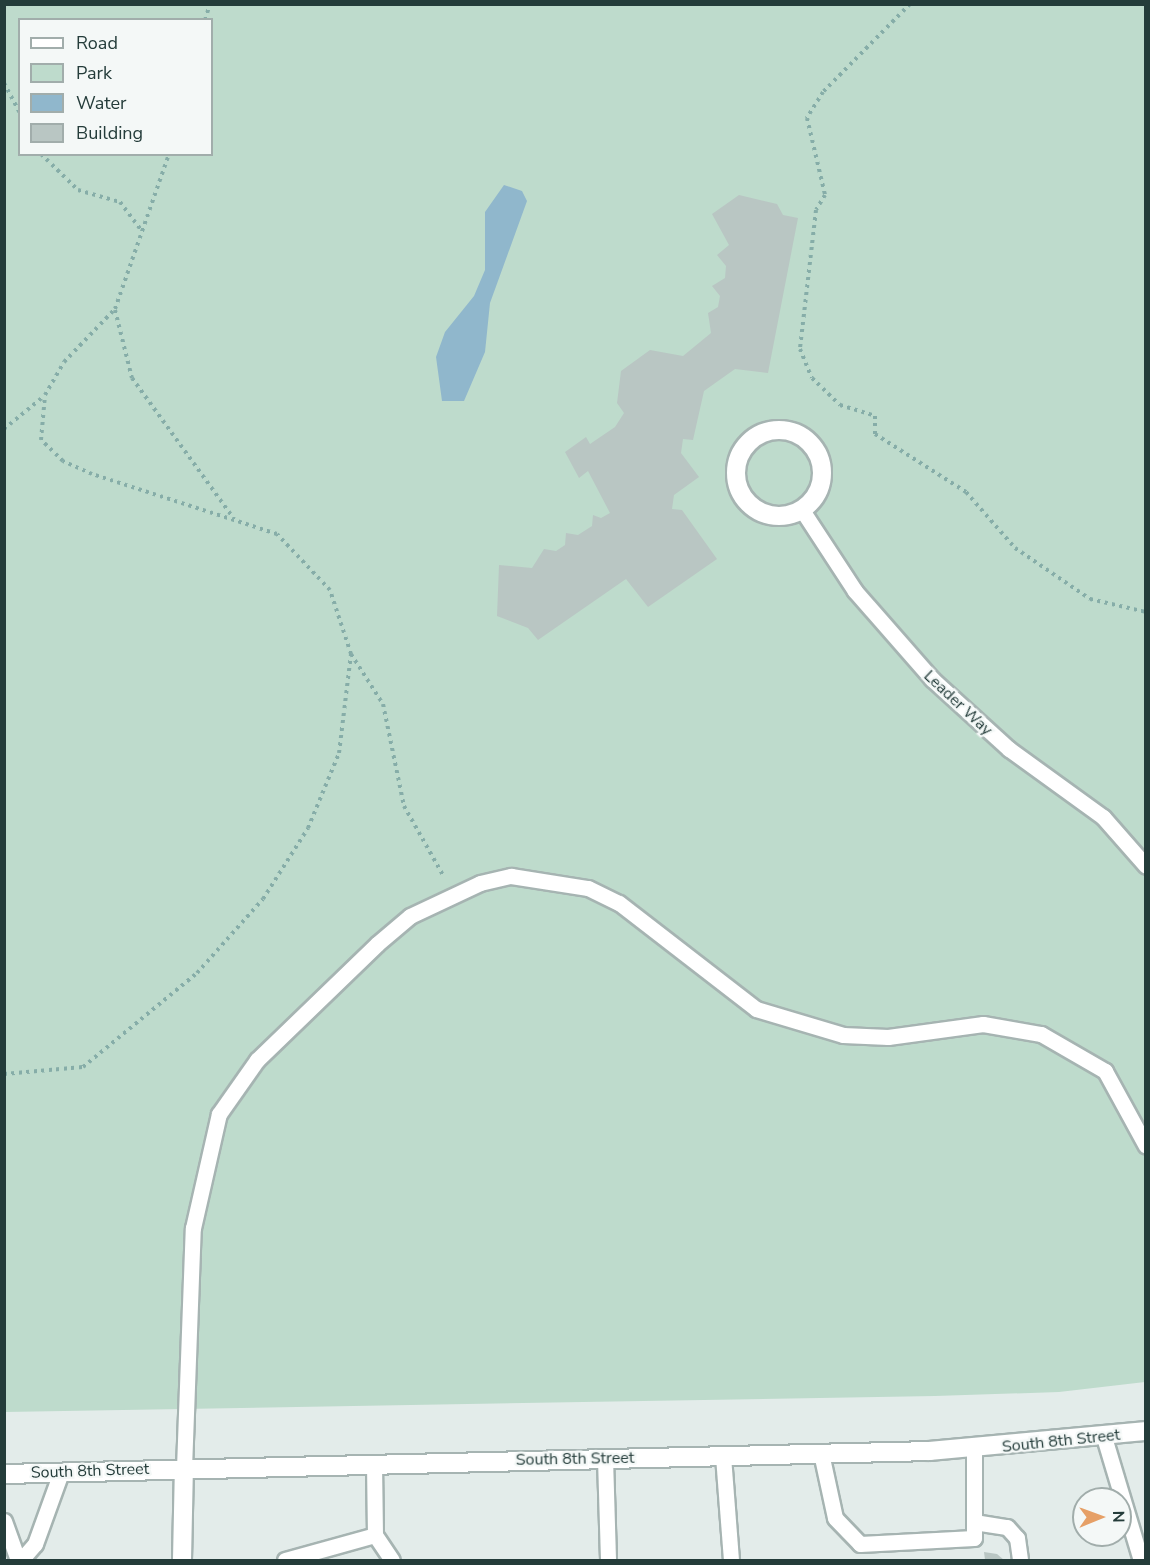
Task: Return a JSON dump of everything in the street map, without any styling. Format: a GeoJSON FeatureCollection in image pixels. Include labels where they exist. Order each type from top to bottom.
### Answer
{"type":"FeatureCollection","features":[{"type":"Feature","properties":{"kind":"main road"},"geometry":{"type":"LineString","coordinates":[[789,430],[816,450],[821,483],[802,510],[768,516],[742,495],[736,462],[756,435],[789,430]]}},
{"type":"Feature","properties":{"kind":"main road","name":"South 8th Street"},"geometry":{"type":"LineString","coordinates":[[4,1474],[974,1449],[1146,1431]]}},
{"type":"Feature","properties":{"kind":"main road"},"geometry":{"type":"LineString","coordinates":[[182,1560],[184,1468]]}},
{"type":"Feature","properties":{"kind":"lane","name":"Leader Way"},"geometry":{"type":"LineString","coordinates":[[802,510],[855,591],[925,672],[1001,743],[1103,817],[1146,866]]}},
{"type":"Feature","properties":{"kind":"lane"},"geometry":{"type":"LineString","coordinates":[[184,1468],[193,1228],[219,1114],[235,1086],[291,1027],[393,930],[445,895],[512,876],[588,888],[619,903],[756,1009],[843,1035],[888,1037],[983,1024],[1041,1034],[1105,1071],[1146,1146]]}},
{"type":"Feature","properties":{"kind":"lane"},"geometry":{"type":"LineString","coordinates":[[1104,1437],[1141,1560]]}},
{"type":"Feature","properties":{"kind":"lane"},"geometry":{"type":"LineString","coordinates":[[821,1453],[835,1518],[860,1544],[974,1538],[974,1449]]}},
{"type":"Feature","properties":{"kind":"lane"},"geometry":{"type":"LineString","coordinates":[[723,1456],[731,1560]]}},
{"type":"Feature","properties":{"kind":"lane"},"geometry":{"type":"LineString","coordinates":[[605,1458],[608,1560]]}},
{"type":"Feature","properties":{"kind":"lane"},"geometry":{"type":"LineString","coordinates":[[374,1464],[375,1536],[392,1560]]}},
{"type":"Feature","properties":{"kind":"lane"},"geometry":{"type":"LineString","coordinates":[[4,1521],[20,1560],[35,1544],[61,1472]]}},
{"type":"Feature","properties":{"kind":"lane"},"geometry":{"type":"LineString","coordinates":[[974,1522],[1007,1527],[1017,1538],[1020,1560]]}},
{"type":"Feature","properties":{"kind":"lane"},"geometry":{"type":"LineString","coordinates":[[285,1560],[375,1536]]}},
{"type":"Feature","properties":{"kind":"path"},"geometry":{"type":"LineString","coordinates":[[910,4],[823,92],[807,118],[825,195],[816,210],[800,349],[812,378],[840,405],[875,416],[875,434],[966,492],[1015,548],[1090,599],[1146,612]]}},
{"type":"Feature","properties":{"kind":"path"},"geometry":{"type":"LineString","coordinates":[[4,83],[18,109]]}},
{"type":"Feature","properties":{"kind":"path"},"geometry":{"type":"LineString","coordinates":[[43,156],[78,190],[120,202],[142,232]]}},
{"type":"Feature","properties":{"kind":"path"},"geometry":{"type":"LineString","coordinates":[[4,429],[45,395],[64,362],[115,309],[168,156]]}},
{"type":"Feature","properties":{"kind":"path"},"geometry":{"type":"LineString","coordinates":[[115,309],[132,378],[235,520]]}},
{"type":"Feature","properties":{"kind":"path"},"geometry":{"type":"LineString","coordinates":[[45,395],[41,440],[63,461],[277,534],[330,591],[351,654],[383,704],[404,806],[445,878],[445,895]]}},
{"type":"Feature","properties":{"kind":"path"},"geometry":{"type":"LineString","coordinates":[[4,1074],[83,1067],[197,973],[263,899],[308,828],[339,753],[351,654]]}},
{"type":"Feature","properties":{"kind":"green space"},"geometry":{"type":"Polygon","coordinates":[[[4,5],[1145,5],[1145,1382],[1059,1392],[5,1412],[4,5]]]}},
{"type":"Feature","properties":{"kind":"water"},"geometry":{"type":"Polygon","coordinates":[[[504,185],[522,191],[527,201],[490,303],[485,352],[464,401],[442,401],[436,357],[445,332],[474,296],[485,270],[485,212],[504,185]]]}},
{"type":"Feature","properties":{"kind":"building"},"geometry":{"type":"Polygon","coordinates":[[[739,195],[777,204],[783,215],[798,218],[768,373],[735,369],[704,391],[693,440],[683,439],[681,453],[699,477],[674,495],[672,509],[682,510],[717,559],[648,607],[626,579],[538,640],[528,628],[497,616],[499,565],[532,568],[544,549],[556,551],[565,545],[566,533],[578,535],[592,526],[593,515],[601,518],[610,513],[588,471],[579,478],[565,452],[586,437],[590,444],[615,427],[624,413],[617,403],[621,371],[650,350],[683,356],[711,333],[708,313],[718,307],[720,296],[712,286],[725,278],[726,266],[717,255],[729,245],[712,214],[739,195]]]}},
{"type":"Feature","properties":{"kind":"building"},"geometry":{"type":"Polygon","coordinates":[[[984,1552],[997,1554],[1004,1560],[985,1560],[984,1552]]]}}]}
